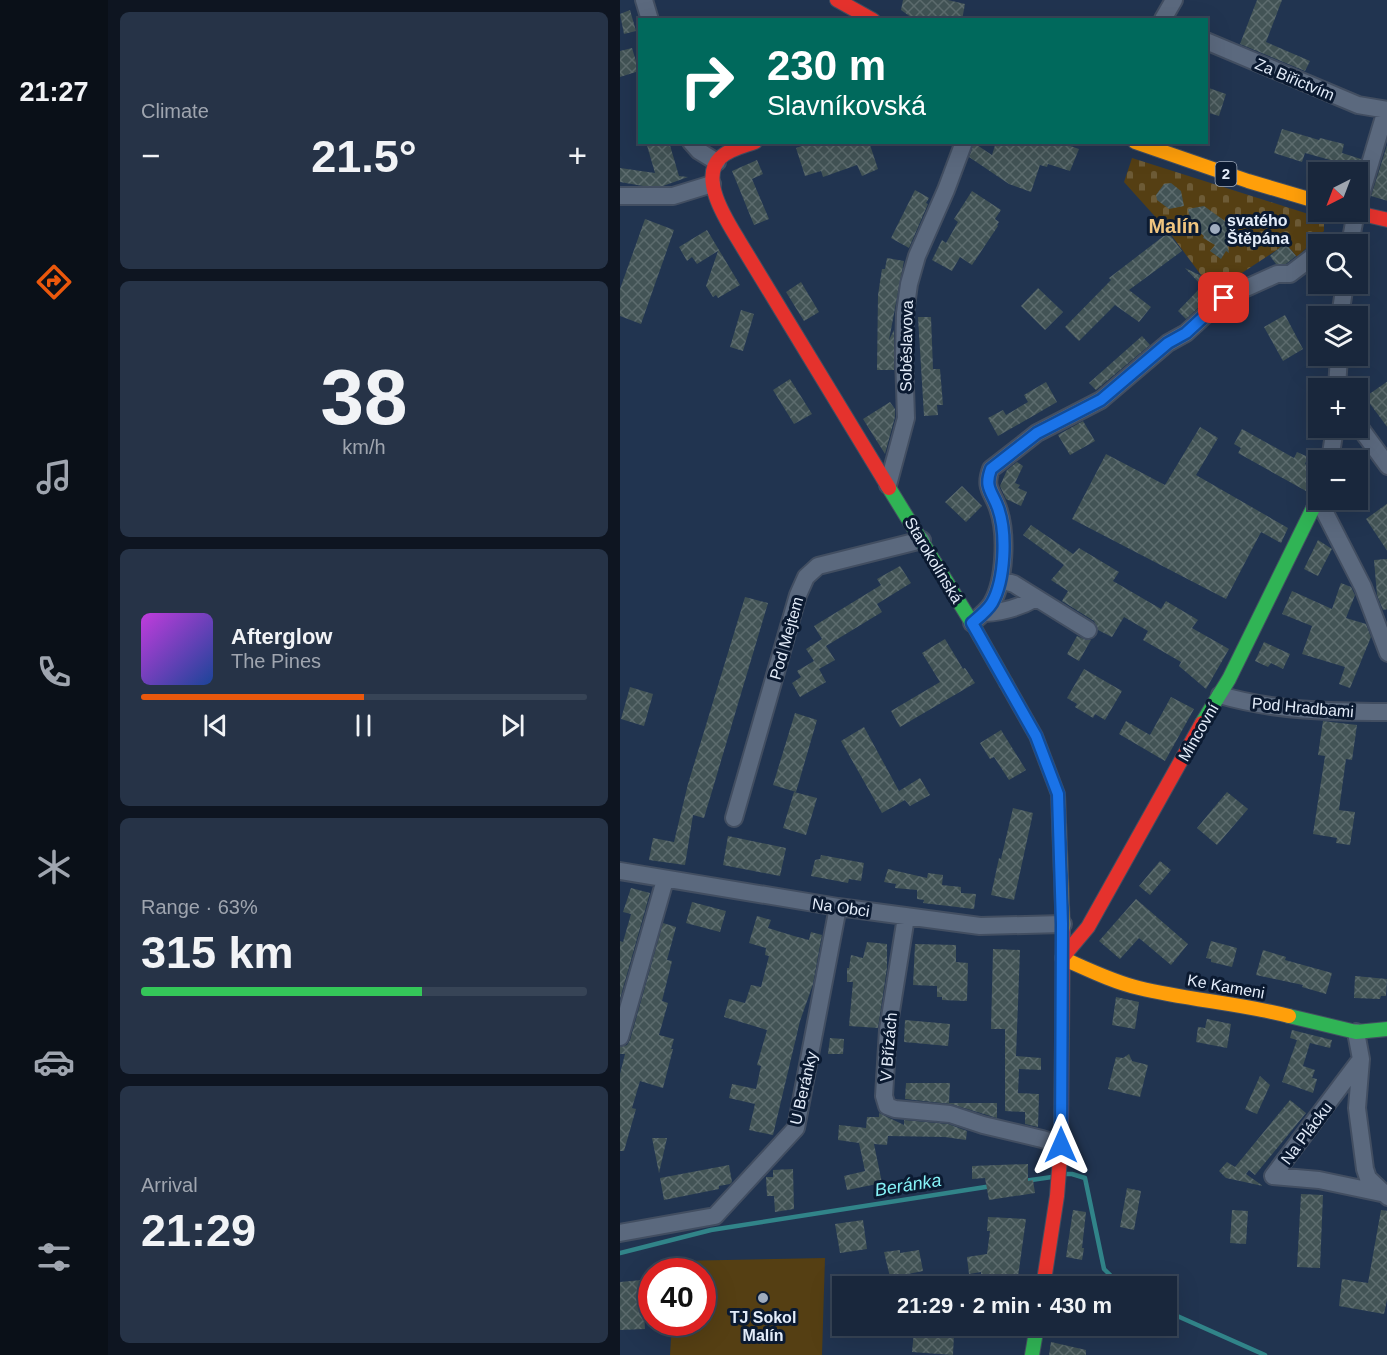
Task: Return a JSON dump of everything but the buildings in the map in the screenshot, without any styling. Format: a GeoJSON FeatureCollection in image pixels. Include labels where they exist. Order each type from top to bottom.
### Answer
{"type":"FeatureCollection","features":[{"type":"Feature","properties":{"kind":"street"},"geometry":{"type":"LineString","coordinates":[[644,0],[649,18]]}},
{"type":"Feature","properties":{"kind":"street"},"geometry":{"type":"LineString","coordinates":[[838,0],[870,18]]}},
{"type":"Feature","properties":{"kind":"street"},"geometry":{"type":"LineString","coordinates":[[1164,18],[1174,0]]}},
{"type":"Feature","properties":{"kind":"street","name":"Za Biřictvím"},"geometry":{"type":"LineString","coordinates":[[1208,42],[1358,105],[1387,110],[1368,170]]}},
{"type":"Feature","properties":{"kind":"street"},"geometry":{"type":"LineString","coordinates":[[693,144],[699,151],[717,162]]}},
{"type":"Feature","properties":{"kind":"street"},"geometry":{"type":"LineString","coordinates":[[620,196],[640,198],[673,196],[712,184],[713,170],[717,162],[732,151],[750,144]]}},
{"type":"Feature","properties":{"kind":"street","name":"Soběslavova"},"geometry":{"type":"LineString","coordinates":[[888,485],[906,418],[904,356],[905,313],[909,284],[917,256],[942,201],[963,144]]}},
{"type":"Feature","properties":{"kind":"street","name":"2"},"geometry":{"type":"LineString","coordinates":[[1141,144],[1247,182],[1308,199]]}},
{"type":"Feature","properties":{"kind":"street","name":"Starokolínská"},"geometry":{"type":"LineString","coordinates":[[712,184],[739,241],[888,485],[922,540],[978,618],[1036,736],[1058,794],[1062,924],[1061,1145],[1058,1186],[1045,1276]]}},
{"type":"Feature","properties":{"kind":"street"},"geometry":{"type":"LineString","coordinates":[[1368,212],[1388,220]]}},
{"type":"Feature","properties":{"kind":"street"},"geometry":{"type":"LineString","coordinates":[[978,618],[992,603],[1001,579],[1002,530],[998,508],[989,490],[988,477],[991,469],[1037,433],[1101,400],[1168,343],[1186,333],[1224,298],[1277,274],[1290,274],[1308,260]]}},
{"type":"Feature","properties":{"kind":"street"},"geometry":{"type":"LineString","coordinates":[[1368,438],[1388,466]]}},
{"type":"Feature","properties":{"kind":"street","name":"Mincovní"},"geometry":{"type":"LineString","coordinates":[[1062,958],[1088,927],[1212,705],[1220,695],[1313,510]]}},
{"type":"Feature","properties":{"kind":"street"},"geometry":{"type":"LineString","coordinates":[[1325,510],[1363,587],[1388,653]]}},
{"type":"Feature","properties":{"kind":"street","name":"Pod Mejtem"},"geometry":{"type":"LineString","coordinates":[[734,818],[798,595],[806,577],[818,566],[922,540]]}},
{"type":"Feature","properties":{"kind":"street"},"geometry":{"type":"LineString","coordinates":[[1001,579],[1014,584],[1088,630]]}},
{"type":"Feature","properties":{"kind":"street"},"geometry":{"type":"LineString","coordinates":[[978,618],[1022,606],[1036,598]]}},
{"type":"Feature","properties":{"kind":"street","name":"Pod Hradbami"},"geometry":{"type":"LineString","coordinates":[[1220,695],[1248,703],[1290,708],[1388,712]]}},
{"type":"Feature","properties":{"kind":"street","name":"Na Obci"},"geometry":{"type":"LineString","coordinates":[[620,871],[838,907],[980,926],[1062,924]]}},
{"type":"Feature","properties":{"kind":"street"},"geometry":{"type":"LineString","coordinates":[[620,1037],[665,880]]}},
{"type":"Feature","properties":{"kind":"street","name":"U Beránky"},"geometry":{"type":"LineString","coordinates":[[620,1233],[715,1216],[797,1128],[838,907]]}},
{"type":"Feature","properties":{"kind":"street","name":"V Břízách"},"geometry":{"type":"LineString","coordinates":[[906,916],[888,1030],[884,1096],[887,1106],[895,1109],[950,1114],[1061,1145]]}},
{"type":"Feature","properties":{"kind":"street","name":"Ke Kameni"},"geometry":{"type":"LineString","coordinates":[[1062,958],[1103,976],[1139,988],[1254,1007],[1356,1032],[1388,1029]]}},
{"type":"Feature","properties":{"kind":"street","name":"Na Plácku"},"geometry":{"type":"LineString","coordinates":[[1356,1032],[1361,1059],[1357,1108],[1364,1169],[1368,1178],[1384,1195]]}},
{"type":"Feature","properties":{"kind":"street","name":"Na Plácku"},"geometry":{"type":"LineString","coordinates":[[1361,1059],[1273,1176],[1319,1180],[1384,1195]]}},
{"type":"Feature","properties":{"kind":"street"},"geometry":{"type":"LineString","coordinates":[[1032,1355],[1035,1336]]}},
{"type":"Feature","properties":{"kind":"green space"},"geometry":{"type":"Polygon","coordinates":[[[1132,158],[1308,214],[1308,222],[1324,222],[1324,231],[1321,234],[1308,234],[1308,246],[1297,257],[1286,244],[1222,286],[1201,275],[1169,232],[1124,182],[1132,158]]]}},
{"type":"Feature","properties":{"kind":"green space","name":"TJ Sokol Malín"},"geometry":{"type":"Polygon","coordinates":[[[825,1258],[822,1355],[670,1355],[671,1336],[716,1336],[716,1260],[825,1258]]]}},
{"type":"Feature","properties":{"kind":"waterway","name":"Beránka"},"geometry":{"type":"LineString","coordinates":[[1066,1174],[1085,1178],[1104,1269],[1111,1276]]}},
{"type":"Feature","properties":{"kind":"waterway","name":"Beránka"},"geometry":{"type":"LineString","coordinates":[[1024,1181],[1052,1177]]}},
{"type":"Feature","properties":{"kind":"waterway","name":"Beránka"},"geometry":{"type":"LineString","coordinates":[[620,1253],[711,1230],[992,1186]]}},
{"type":"Feature","properties":{"kind":"waterway","name":"Beránka"},"geometry":{"type":"LineString","coordinates":[[1177,1316],[1265,1355]]}},
{"type":"Feature","properties":{"kind":"traffic: fast"},"geometry":{"type":"LineString","coordinates":[[889,488],[1006,683]]}},
{"type":"Feature","properties":{"kind":"traffic: fast"},"geometry":{"type":"LineString","coordinates":[[1202,723],[1229,679],[1312,510]]}},
{"type":"Feature","properties":{"kind":"traffic: fast"},"geometry":{"type":"LineString","coordinates":[[1289,1016],[1356,1032],[1388,1029]]}},
{"type":"Feature","properties":{"kind":"traffic: fast"},"geometry":{"type":"LineString","coordinates":[[1032,1355],[1035,1336]]}},
{"type":"Feature","properties":{"kind":"traffic: slow"},"geometry":{"type":"LineString","coordinates":[[1141,144],[1248,181],[1308,199]]}},
{"type":"Feature","properties":{"kind":"traffic: slow"},"geometry":{"type":"LineString","coordinates":[[1006,683],[1036,736],[1058,794],[1063,932]]}},
{"type":"Feature","properties":{"kind":"traffic: slow"},"geometry":{"type":"LineString","coordinates":[[1062,958],[1110,979],[1139,988],[1289,1016]]}},
{"type":"Feature","properties":{"kind":"traffic: jam"},"geometry":{"type":"LineString","coordinates":[[837,0],[869,18]]}},
{"type":"Feature","properties":{"kind":"traffic: jam"},"geometry":{"type":"LineString","coordinates":[[749,144],[724,155],[714,167],[712,177],[717,200],[734,233],[889,488]]}},
{"type":"Feature","properties":{"kind":"traffic: jam"},"geometry":{"type":"LineString","coordinates":[[1368,215],[1388,220]]}},
{"type":"Feature","properties":{"kind":"traffic: jam"},"geometry":{"type":"LineString","coordinates":[[1062,958],[1088,927],[1202,723]]}},
{"type":"Feature","properties":{"kind":"traffic: jam"},"geometry":{"type":"LineString","coordinates":[[1045,1276],[1057,1196],[1061,1145],[1063,932]]}},
{"type":"Feature","properties":{"kind":"place","name":"svatého Štěpána"},"geometry":{"type":"Point","coordinates":[1215,229]}},
{"type":"Feature","properties":{"kind":"place","name":"TJ Sokol Malín"},"geometry":{"type":"Point","coordinates":[763,1298]}},
{"type":"Feature","properties":{"kind":"district","name":"Malín"},"geometry":{"type":"Point","coordinates":[1174,226]}},
{"type":"Feature","properties":{"kind":"route"},"geometry":{"type":"LineString","coordinates":[[1061,1145],[1062,924],[1058,794],[1036,736],[972,623],[992,603],[1001,579],[1002,530],[998,508],[989,490],[988,477],[991,469],[1037,433],[1101,400],[1168,343],[1186,333],[1224,298]]}}]}
